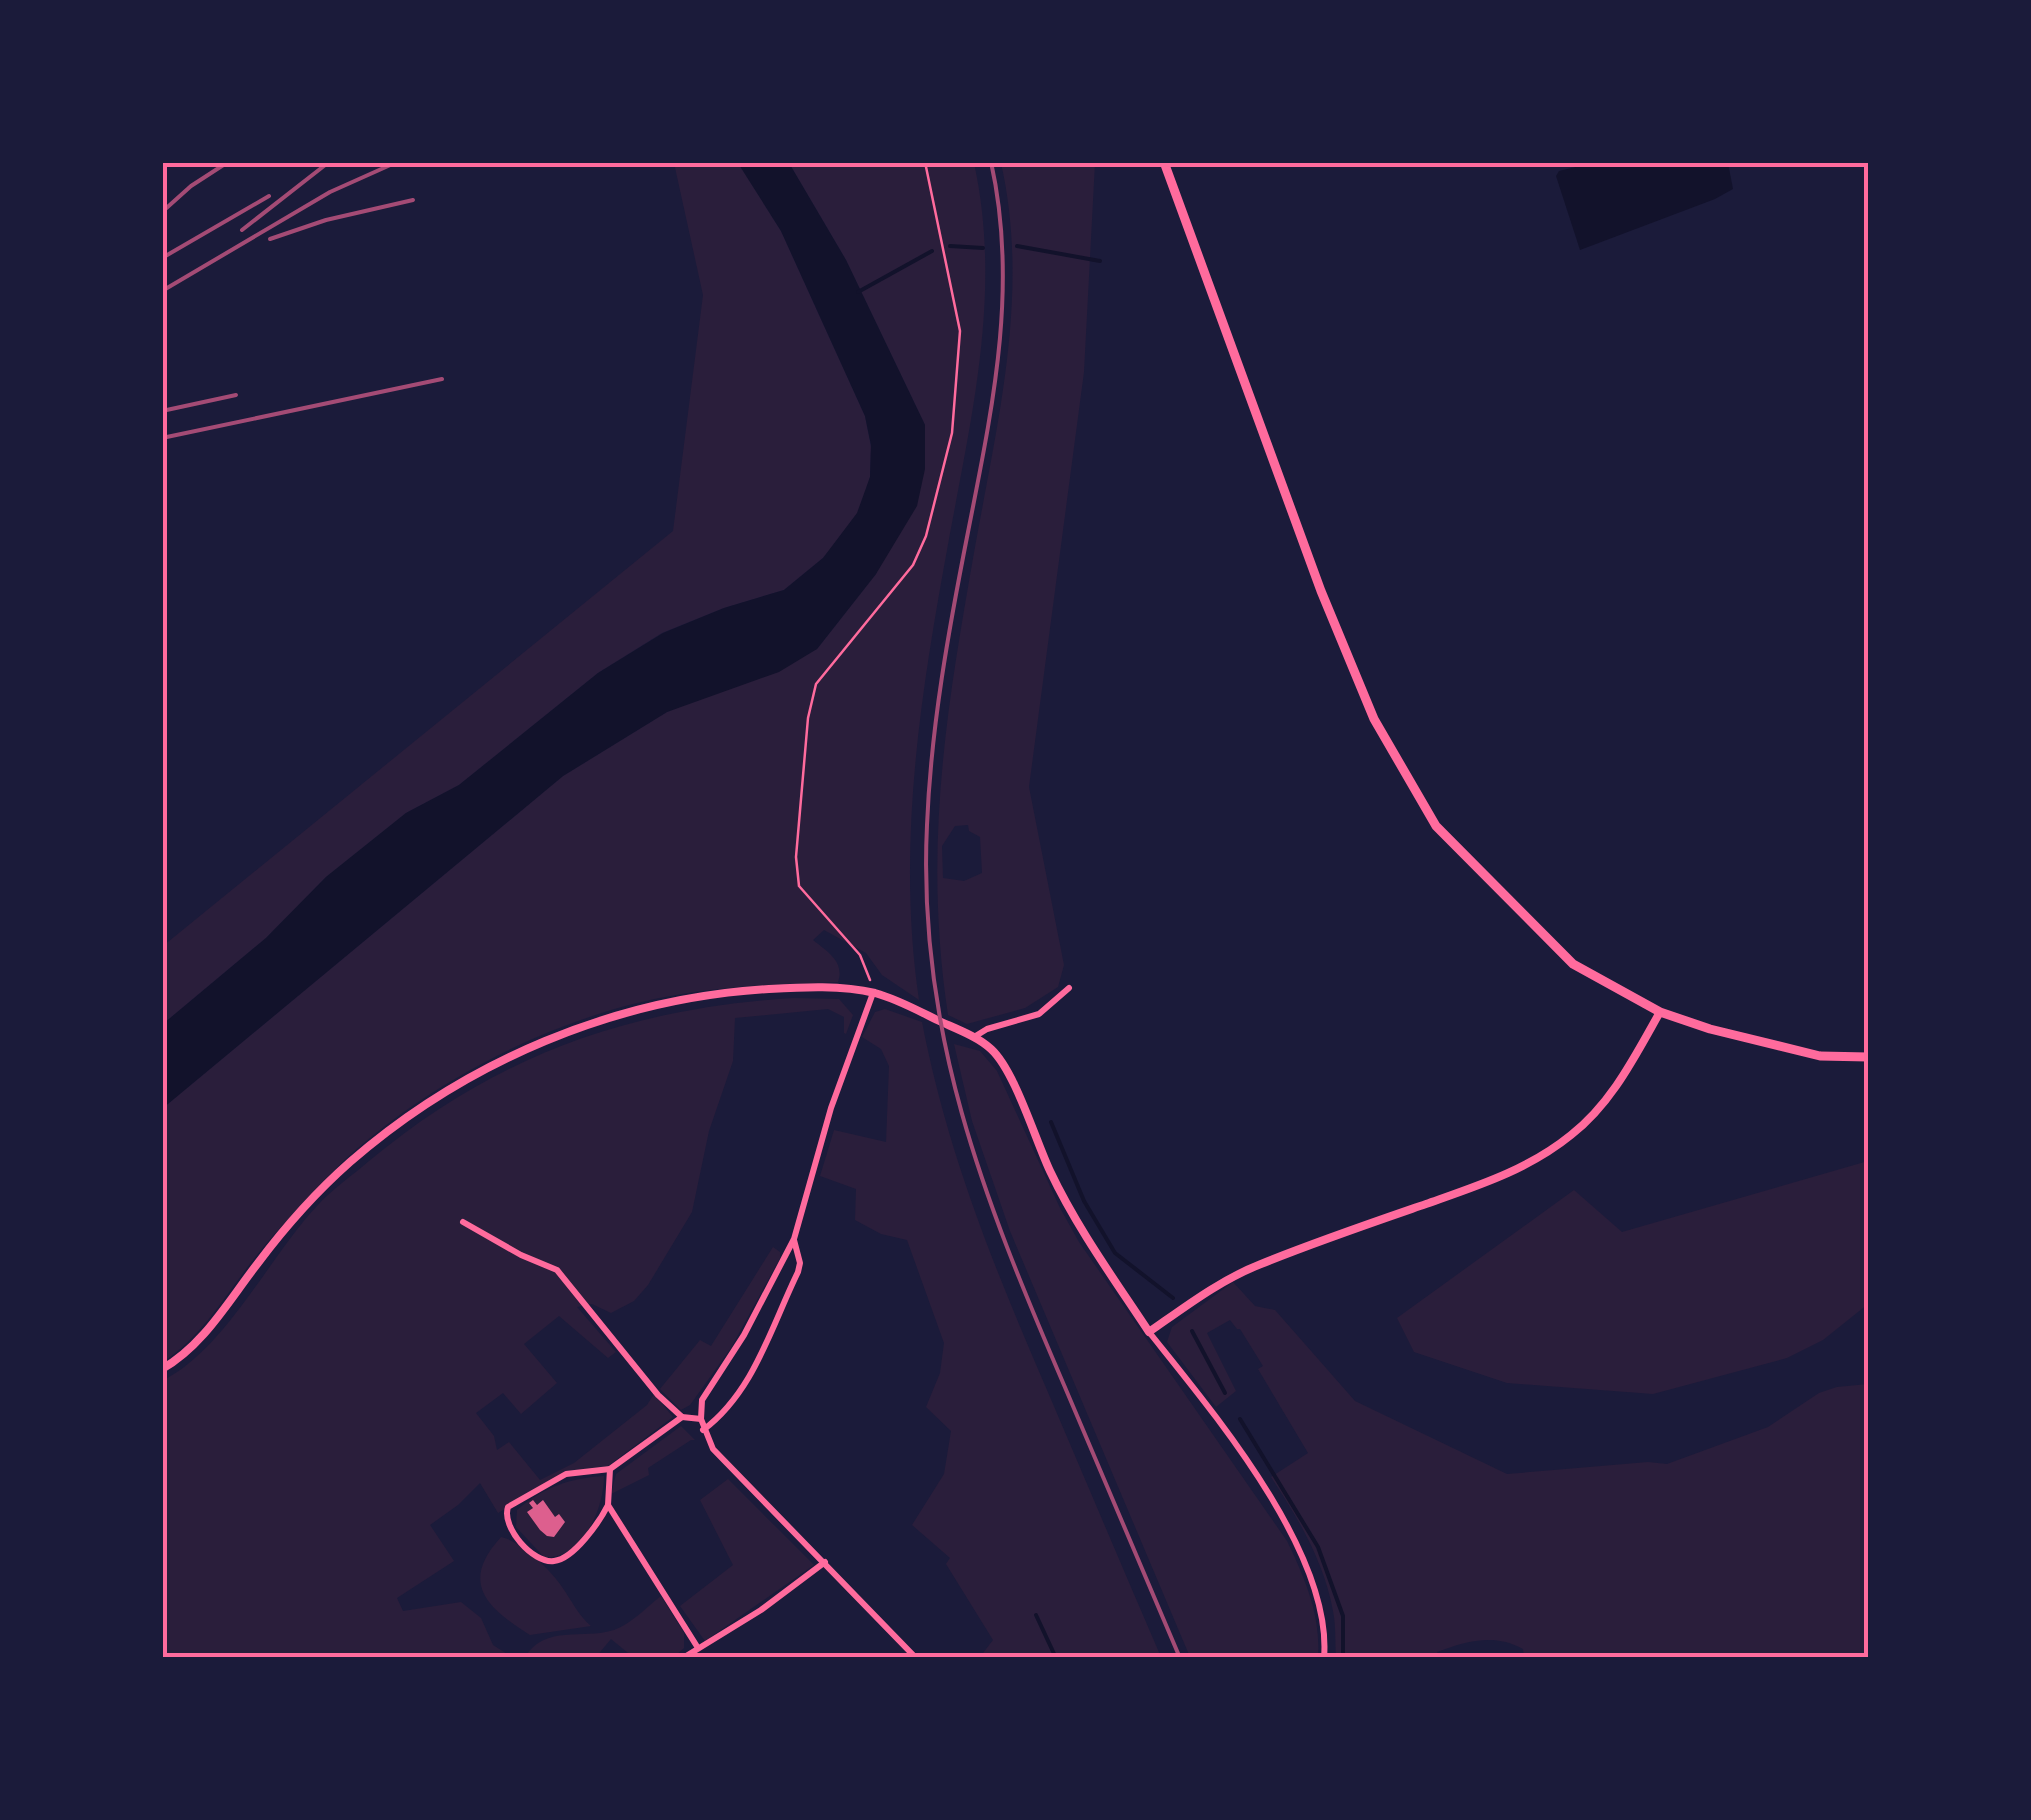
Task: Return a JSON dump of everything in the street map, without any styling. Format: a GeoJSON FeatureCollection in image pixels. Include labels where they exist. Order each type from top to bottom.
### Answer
{"type":"FeatureCollection","features":[{"type":"Feature","properties":{"kind":"main road"},"geometry":{"type":"LineString","coordinates":[[1164,162],[1321,590],[1374,720],[1436,826],[1573,964],[1660,1012],[1710,1029],[1820,1056],[1868,1058]]}},
{"type":"Feature","properties":{"kind":"street"},"geometry":{"type":"LineString","coordinates":[[162,1369],[192,1348],[284,1230],[348,1164],[410,1115],[478,1073],[553,1038],[662,1004],[782,989],[844,988],[873,993],[900,1001],[992,1049],[1008,1074],[1050,1172],[1085,1238],[1287,1520],[1317,1595],[1324,1658]]}},
{"type":"Feature","properties":{"kind":"street"},"geometry":{"type":"LineString","coordinates":[[973,1038],[988,1029],[1039,1014],[1069,988]]}},
{"type":"Feature","properties":{"kind":"street"},"geometry":{"type":"LineString","coordinates":[[873,993],[831,1108],[794,1239],[744,1335],[705,1394],[701,1419],[713,1450],[916,1658]]}},
{"type":"Feature","properties":{"kind":"street"},"geometry":{"type":"LineString","coordinates":[[1150,1332],[1212,1288],[1256,1266],[1508,1175],[1549,1152],[1601,1106],[1623,1077],[1660,1012]]}},
{"type":"Feature","properties":{"kind":"street"},"geometry":{"type":"LineString","coordinates":[[463,1222],[521,1256],[557,1270],[658,1395],[682,1417],[701,1419]]}},
{"type":"Feature","properties":{"kind":"street"},"geometry":{"type":"LineString","coordinates":[[704,1430],[741,1392],[771,1334],[798,1272],[800,1263],[794,1239]]}},
{"type":"Feature","properties":{"kind":"street"},"geometry":{"type":"LineString","coordinates":[[610,1470],[608,1505],[599,1524],[563,1559],[540,1560],[508,1523],[508,1508],[566,1474],[610,1470],[682,1417]]}},
{"type":"Feature","properties":{"kind":"street"},"geometry":{"type":"LineString","coordinates":[[608,1505],[698,1648]]}},
{"type":"Feature","properties":{"kind":"street"},"geometry":{"type":"LineString","coordinates":[[683,1658],[761,1610],[825,1562]]}},
{"type":"Feature","properties":{"kind":"path"},"geometry":{"type":"LineString","coordinates":[[873,993],[860,955],[799,886],[796,857],[808,718],[816,684],[914,564],[926,536],[952,433],[960,331],[926,162]]}},
{"type":"Feature","properties":{"kind":"shaded area"},"geometry":{"type":"Polygon","coordinates":[[[674,163],[738,163],[781,231],[865,416],[871,447],[870,477],[858,516],[823,558],[784,590],[662,633],[598,673],[459,785],[406,813],[326,877],[266,938],[163,1024],[163,946],[673,531],[703,295],[674,163]]]}},
{"type":"Feature","properties":{"kind":"shaded area"},"geometry":{"type":"Polygon","coordinates":[[[738,163],[789,163],[846,260],[925,425],[925,469],[917,506],[876,574],[817,649],[779,672],[667,712],[563,776],[163,1108],[163,1024],[266,938],[326,877],[406,813],[459,785],[598,673],[663,633],[724,608],[784,590],[823,558],[857,513],[870,477],[871,445],[865,416],[781,231],[738,163]]]}},
{"type":"Feature","properties":{"kind":"shaded area"},"geometry":{"type":"Polygon","coordinates":[[[789,163],[974,163],[982,210],[985,258],[981,352],[929,654],[915,768],[910,884],[919,1000],[882,975],[866,953],[824,930],[813,940],[837,963],[838,982],[729,988],[665,997],[572,1023],[524,1043],[432,1093],[352,1154],[272,1237],[203,1326],[163,1362],[163,1108],[563,776],[667,712],[817,649],[876,574],[925,425],[846,260],[789,163]]]}},
{"type":"Feature","properties":{"kind":"shaded area"},"geometry":{"type":"Polygon","coordinates":[[[1001,163],[1095,163],[1084,372],[1029,787],[1064,965],[1058,987],[1025,1008],[967,1024],[948,1015],[941,953],[938,837],[955,666],[1008,355],[1012,307],[1009,211],[1001,163]],[[968,825],[955,826],[942,846],[943,878],[964,881],[982,873],[980,837],[969,831],[968,825]]]}},
{"type":"Feature","properties":{"kind":"shaded area"},"geometry":{"type":"Polygon","coordinates":[[[1592,163],[1728,163],[1733,189],[1580,250],[1556,176],[1559,171],[1592,163]]]}},
{"type":"Feature","properties":{"kind":"shaded area"},"geometry":{"type":"Polygon","coordinates":[[[794,998],[839,999],[853,1015],[846,1034],[844,1017],[828,1009],[735,1018],[733,1061],[709,1131],[692,1212],[634,1301],[611,1313],[592,1304],[577,1307],[616,1352],[608,1358],[559,1316],[524,1344],[557,1383],[521,1414],[503,1393],[476,1413],[494,1436],[497,1450],[509,1442],[540,1480],[574,1463],[647,1405],[654,1394],[673,1417],[608,1466],[569,1471],[498,1513],[480,1483],[430,1525],[454,1561],[397,1598],[403,1611],[461,1602],[481,1618],[493,1645],[512,1657],[163,1657],[162,1381],[206,1348],[323,1200],[417,1124],[516,1065],[621,1026],[676,1013],[794,998]]]}},
{"type":"Feature","properties":{"kind":"shaded area"},"geometry":{"type":"Polygon","coordinates":[[[885,1009],[922,1022],[945,1120],[993,1259],[1161,1657],[980,1657],[993,1640],[946,1564],[950,1558],[912,1525],[944,1474],[951,1431],[926,1407],[940,1373],[944,1343],[907,1240],[881,1234],[855,1220],[856,1189],[820,1176],[834,1130],[886,1142],[889,1066],[881,1049],[862,1037],[875,1012],[885,1009]]]}},
{"type":"Feature","properties":{"kind":"shaded area"},"geometry":{"type":"Polygon","coordinates":[[[954,1044],[980,1051],[997,1071],[1079,1242],[1287,1541],[1310,1598],[1317,1627],[1318,1657],[1190,1657],[1010,1231],[972,1121],[954,1044]]]}},
{"type":"Feature","properties":{"kind":"shaded area"},"geometry":{"type":"Polygon","coordinates":[[[1868,1161],[1868,1304],[1823,1340],[1787,1358],[1653,1394],[1507,1383],[1414,1352],[1397,1318],[1574,1190],[1622,1232],[1868,1161]]]}},
{"type":"Feature","properties":{"kind":"shaded area"},"geometry":{"type":"Polygon","coordinates":[[[773,1247],[780,1252],[780,1258],[731,1348],[690,1405],[681,1410],[660,1389],[700,1340],[711,1346],[773,1247]]]}},
{"type":"Feature","properties":{"kind":"shaded area"},"geometry":{"type":"Polygon","coordinates":[[[1233,1282],[1255,1306],[1275,1310],[1355,1401],[1507,1474],[1648,1462],[1667,1464],[1768,1427],[1819,1393],[1868,1384],[1868,1657],[1524,1657],[1523,1649],[1491,1640],[1437,1652],[1441,1657],[1336,1657],[1334,1616],[1317,1557],[1271,1477],[1308,1453],[1258,1369],[1263,1366],[1230,1320],[1207,1333],[1236,1391],[1216,1407],[1167,1342],[1172,1327],[1233,1282]]]}},
{"type":"Feature","properties":{"kind":"shaded area"},"geometry":{"type":"Polygon","coordinates":[[[681,1426],[695,1440],[648,1468],[649,1475],[611,1494],[616,1474],[681,1426]]]}},
{"type":"Feature","properties":{"kind":"shaded area"},"geometry":{"type":"Polygon","coordinates":[[[604,1476],[600,1503],[589,1530],[570,1550],[544,1557],[516,1527],[517,1510],[537,1495],[569,1482],[604,1476]]]}},
{"type":"Feature","properties":{"kind":"shaded area"},"geometry":{"type":"Polygon","coordinates":[[[728,1479],[814,1565],[705,1641],[680,1606],[733,1565],[700,1500],[728,1479]]]}},
{"type":"Feature","properties":{"kind":"shaded area"},"geometry":{"type":"Polygon","coordinates":[[[501,1537],[526,1550],[543,1565],[591,1626],[530,1635],[501,1615],[480,1581],[488,1553],[501,1537]]]}},
{"type":"Feature","properties":{"kind":"shaded area"},"geometry":{"type":"Polygon","coordinates":[[[661,1596],[684,1633],[684,1648],[674,1657],[633,1657],[611,1639],[596,1657],[525,1657],[543,1640],[614,1630],[633,1620],[661,1596]]]}},
{"type":"Feature","properties":{"kind":"building"},"geometry":{"type":"Polygon","coordinates":[[[533,1500],[537,1505],[543,1500],[555,1517],[559,1514],[565,1522],[554,1537],[540,1530],[527,1512],[533,1508],[529,1503],[533,1500]]]}},
{"type":"Feature","properties":{"kind":"waterway"},"geometry":{"type":"LineString","coordinates":[[950,246],[983,248]]}},
{"type":"Feature","properties":{"kind":"waterway"},"geometry":{"type":"LineString","coordinates":[[1017,246],[1100,261]]}},
{"type":"Feature","properties":{"kind":"waterway"},"geometry":{"type":"LineString","coordinates":[[858,292],[932,251]]}},
{"type":"Feature","properties":{"kind":"waterway"},"geometry":{"type":"LineString","coordinates":[[1051,1122],[1084,1201],[1115,1253],[1173,1298]]}},
{"type":"Feature","properties":{"kind":"waterway"},"geometry":{"type":"LineString","coordinates":[[1192,1331],[1225,1393]]}},
{"type":"Feature","properties":{"kind":"waterway"},"geometry":{"type":"LineString","coordinates":[[1240,1419],[1318,1547],[1343,1616],[1343,1658]]}},
{"type":"Feature","properties":{"kind":"waterway"},"geometry":{"type":"LineString","coordinates":[[1036,1615],[1056,1658]]}},
{"type":"Feature","properties":{"kind":"railway"},"geometry":{"type":"LineString","coordinates":[[162,212],[191,186],[228,162]]}},
{"type":"Feature","properties":{"kind":"railway"},"geometry":{"type":"LineString","coordinates":[[242,230],[329,162]]}},
{"type":"Feature","properties":{"kind":"railway"},"geometry":{"type":"LineString","coordinates":[[162,291],[330,192],[397,162]]}},
{"type":"Feature","properties":{"kind":"railway"},"geometry":{"type":"LineString","coordinates":[[991,162],[1003,255],[999,348],[932,751],[927,901],[933,974],[962,1113],[1007,1248],[1180,1658]]}},
{"type":"Feature","properties":{"kind":"railway"},"geometry":{"type":"LineString","coordinates":[[162,258],[269,196]]}},
{"type":"Feature","properties":{"kind":"railway"},"geometry":{"type":"LineString","coordinates":[[270,239],[326,220],[413,200]]}},
{"type":"Feature","properties":{"kind":"railway"},"geometry":{"type":"LineString","coordinates":[[162,438],[442,379]]}},
{"type":"Feature","properties":{"kind":"railway"},"geometry":{"type":"LineString","coordinates":[[162,411],[236,395]]}}]}
